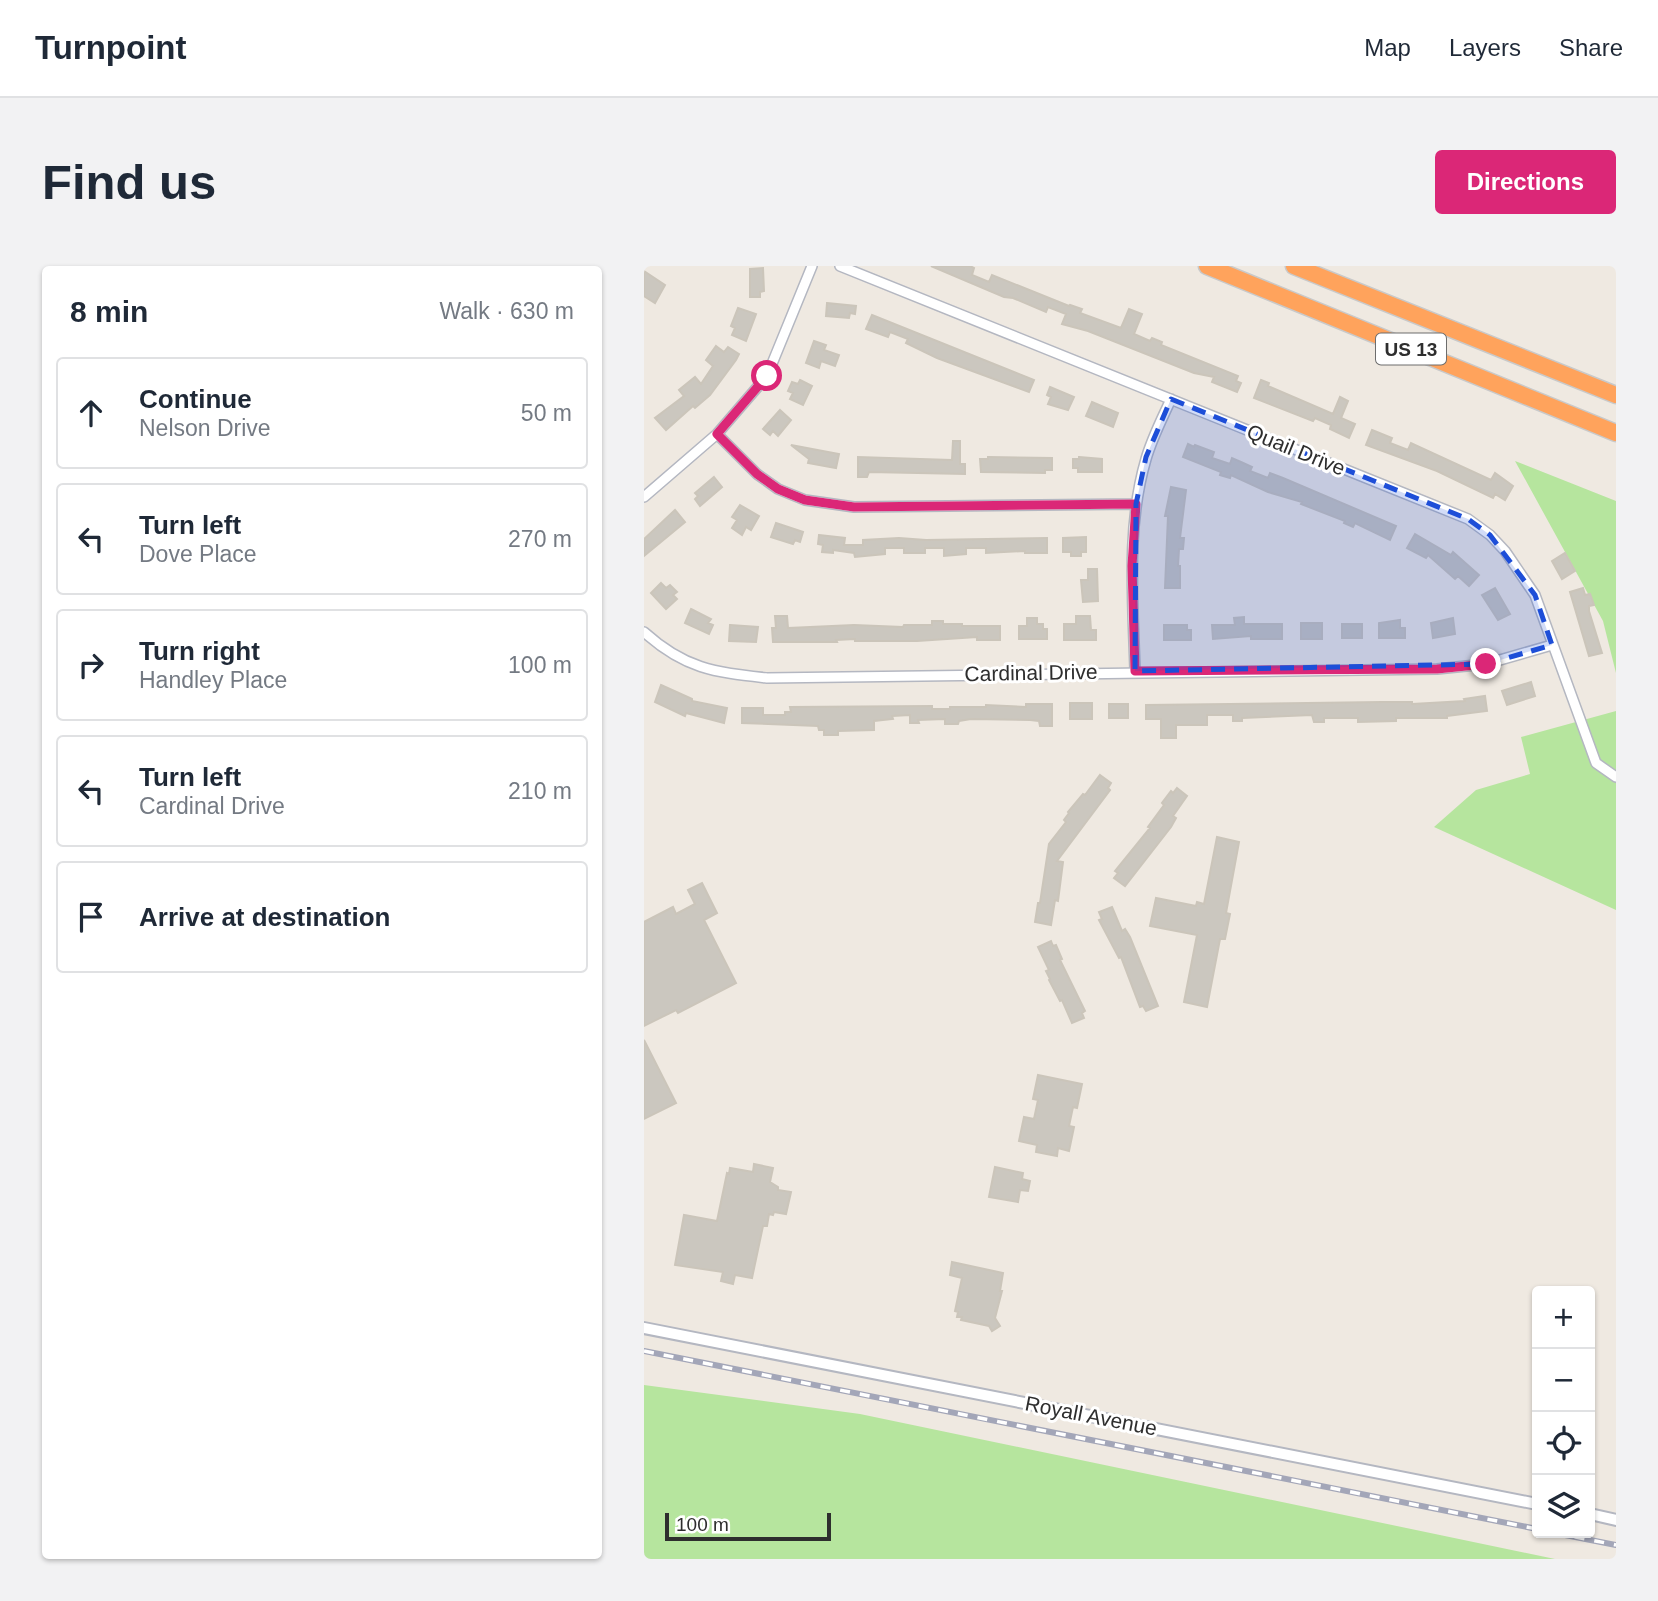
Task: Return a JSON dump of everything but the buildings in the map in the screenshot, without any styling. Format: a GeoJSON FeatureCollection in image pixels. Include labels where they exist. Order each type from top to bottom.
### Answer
{"type":"FeatureCollection","features":[{"type":"Feature","properties":{"kind":"highway","name":"US 13"},"geometry":{"type":"LineString","coordinates":[[1207,266],[1616,433]]}},
{"type":"Feature","properties":{"kind":"highway","name":"US 13"},"geometry":{"type":"LineString","coordinates":[[1294,266],[1616,395]]}},
{"type":"Feature","properties":{"kind":"street"},"geometry":{"type":"LineString","coordinates":[[644,497],[717,434],[767,376],[812,266]]}},
{"type":"Feature","properties":{"kind":"street","name":"Quail Drive"},"geometry":{"type":"LineString","coordinates":[[840,266],[1468,519],[1490,535],[1505,551],[1535,595],[1596,764],[1616,777]]}},
{"type":"Feature","properties":{"kind":"street"},"geometry":{"type":"LineString","coordinates":[[1135,671],[1132,566],[1136,504],[1146,457],[1171,399]]}},
{"type":"Feature","properties":{"kind":"street"},"geometry":{"type":"LineString","coordinates":[[717,434],[757,474],[778,489],[805,500],[854,507],[1136,504]]}},
{"type":"Feature","properties":{"kind":"street","name":"Cardinal Drive"},"geometry":{"type":"LineString","coordinates":[[644,632],[658,645],[690,663],[717,673],[767,678],[1437,669],[1486,664],[1552,645]]}},
{"type":"Feature","properties":{"kind":"street","name":"Royall Avenue"},"geometry":{"type":"LineString","coordinates":[[644,1328],[1532,1503]]}},
{"type":"Feature","properties":{"kind":"street"},"geometry":{"type":"LineString","coordinates":[[1595,1515],[1616,1520]]}},
{"type":"Feature","properties":{"kind":"highlighted area"},"geometry":{"type":"Polygon","coordinates":[[[1171,399],[1468,519],[1490,535],[1535,595],[1552,645],[1486,664],[1135,671],[1136,504],[1146,457],[1171,399]]]}},
{"type":"Feature","properties":{"kind":"green space"},"geometry":{"type":"Polygon","coordinates":[[[1515,461],[1616,501],[1616,673],[1603,621],[1515,461]]]}},
{"type":"Feature","properties":{"kind":"green space"},"geometry":{"type":"Polygon","coordinates":[[[1616,711],[1616,910],[1434,827],[1476,790],[1530,774],[1521,737],[1616,711]]]}},
{"type":"Feature","properties":{"kind":"green space"},"geometry":{"type":"Polygon","coordinates":[[[644,1385],[860,1414],[1555,1559],[644,1559],[644,1385]]]}},
{"type":"Feature","properties":{"kind":"railway"},"geometry":{"type":"LineString","coordinates":[[644,1351],[1532,1528]]}},
{"type":"Feature","properties":{"kind":"railway"},"geometry":{"type":"LineString","coordinates":[[1580,1538],[1616,1545]]}},
{"type":"Feature","properties":{"kind":"route"},"geometry":{"type":"LineString","coordinates":[[767,376],[717,434],[757,474],[778,489],[805,500],[854,507],[1136,504],[1132,566],[1135,671],[1437,669],[1486,664]]}}]}
